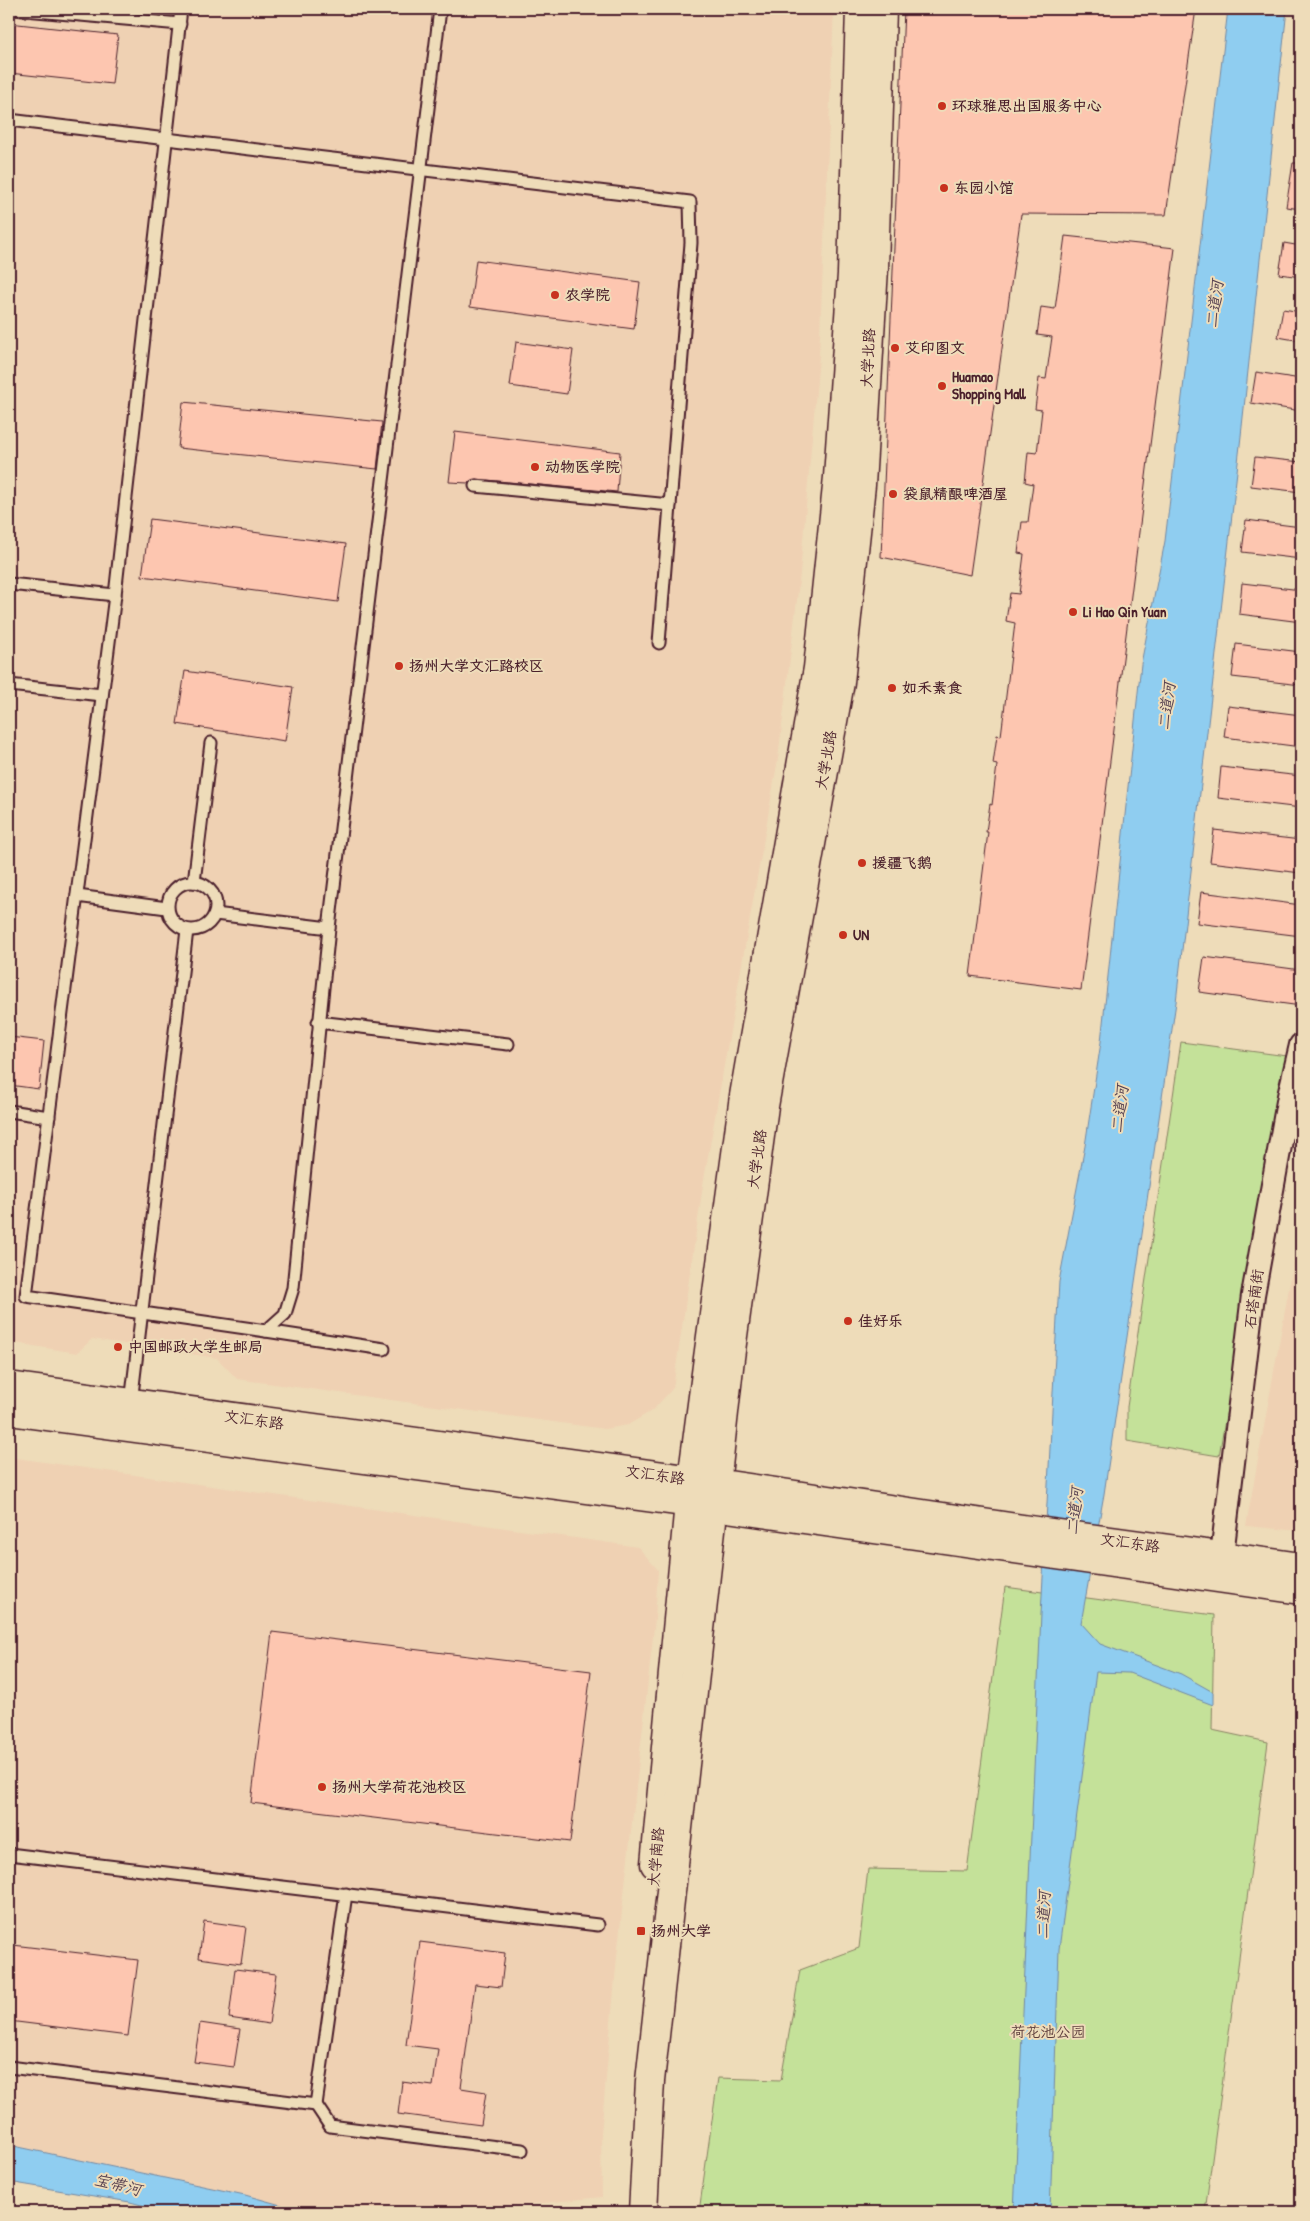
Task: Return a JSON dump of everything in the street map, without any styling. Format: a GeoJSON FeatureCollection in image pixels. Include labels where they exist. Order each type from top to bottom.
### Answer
{"type":"FeatureCollection","features":[{"type":"Feature","properties":{"kind":"street","name":"大学北路"},"geometry":{"type":"LineString","coordinates":[[703,1493],[744,1096],[819,658],[838,477],[852,274],[860,9]]}},
{"type":"Feature","properties":{"kind":"street","name":"大学北路"},"geometry":{"type":"LineString","coordinates":[[703,1493],[764,1106],[840,682],[861,485],[874,268],[882,9]]}},
{"type":"Feature","properties":{"kind":"street","name":"石塔南街"},"geometry":{"type":"LineString","coordinates":[[1222,1556],[1253,1295],[1289,1096],[1301,1045]]}},
{"type":"Feature","properties":{"kind":"street","name":"文汇东路"},"geometry":{"type":"LineString","coordinates":[[9,1386],[130,1416]]}},
{"type":"Feature","properties":{"kind":"street","name":"文汇东路"},"geometry":{"type":"LineString","coordinates":[[9,1412],[130,1416],[703,1493],[1108,1551],[1301,1590]]}},
{"type":"Feature","properties":{"kind":"street","name":"大学南路"},"geometry":{"type":"LineString","coordinates":[[627,2212],[634,2086],[703,1493]]}},
{"type":"Feature","properties":{"kind":"street","name":"大学南路"},"geometry":{"type":"LineString","coordinates":[[643,2212],[650,2081],[703,1493]]}},
{"type":"Feature","properties":{"kind":"street","name":"文汇东路"},"geometry":{"type":"LineString","coordinates":[[1108,1551],[1222,1556],[1301,1567]]}},
{"type":"Feature","properties":{"kind":"lane"},"geometry":{"type":"LineString","coordinates":[[14,9],[180,24]]}},
{"type":"Feature","properties":{"kind":"lane"},"geometry":{"type":"LineString","coordinates":[[181,9],[115,595],[26,1296],[384,1349]]}},
{"type":"Feature","properties":{"kind":"lane"},"geometry":{"type":"LineString","coordinates":[[266,1331],[286,1314],[293,1288],[318,1022],[440,9]]}},
{"type":"Feature","properties":{"kind":"lane"},"geometry":{"type":"LineString","coordinates":[[9,120],[690,202],[691,243],[658,643]]}},
{"type":"Feature","properties":{"kind":"lane"},"geometry":{"type":"LineString","coordinates":[[475,486],[670,505]]}},
{"type":"Feature","properties":{"kind":"lane"},"geometry":{"type":"LineString","coordinates":[[9,584],[115,595]]}},
{"type":"Feature","properties":{"kind":"lane"},"geometry":{"type":"LineString","coordinates":[[9,685],[102,695]]}},
{"type":"Feature","properties":{"kind":"lane"},"geometry":{"type":"LineString","coordinates":[[194,882],[211,743]]}},
{"type":"Feature","properties":{"kind":"lane"},"geometry":{"type":"LineString","coordinates":[[186,882],[194,882],[203,884],[214,896],[215,914],[205,927],[198,930],[187,930],[174,923],[167,908],[172,891],[186,882]]}},
{"type":"Feature","properties":{"kind":"lane"},"geometry":{"type":"LineString","coordinates":[[77,896],[167,908]]}},
{"type":"Feature","properties":{"kind":"lane"},"geometry":{"type":"LineString","coordinates":[[215,914],[329,928]]}},
{"type":"Feature","properties":{"kind":"lane"},"geometry":{"type":"LineString","coordinates":[[130,1416],[187,930]]}},
{"type":"Feature","properties":{"kind":"lane"},"geometry":{"type":"LineString","coordinates":[[318,1022],[508,1044]]}},
{"type":"Feature","properties":{"kind":"lane"},"geometry":{"type":"LineString","coordinates":[[9,1110],[49,1117]]}},
{"type":"Feature","properties":{"kind":"lane"},"geometry":{"type":"LineString","coordinates":[[9,1854],[598,1925]]}},
{"type":"Feature","properties":{"kind":"lane"},"geometry":{"type":"LineString","coordinates":[[346,1894],[316,2104],[330,2126],[522,2150]]}},
{"type":"Feature","properties":{"kind":"lane"},"geometry":{"type":"LineString","coordinates":[[9,2067],[316,2104]]}},
{"type":"Feature","properties":{"kind":"shaded area","name":"扬州大学文汇路校区"},"geometry":{"type":"Polygon","coordinates":[[[9,9],[834,9],[819,357],[800,574],[778,759],[703,1185],[673,1388],[653,1410],[628,1425],[605,1429],[237,1379],[217,1358],[92,1339],[77,1353],[9,1342],[9,9]]]}},
{"type":"Feature","properties":{"kind":"shaded area"},"geometry":{"type":"Polygon","coordinates":[[[1301,1222],[1301,1531],[1246,1526],[1301,1222]]]}},
{"type":"Feature","properties":{"kind":"shaded area","name":"扬州大学荷花池校区"},"geometry":{"type":"Polygon","coordinates":[[[9,1457],[638,1547],[658,1570],[655,1619],[617,1956],[601,2133],[602,2197],[515,2206],[516,2212],[306,2212],[245,2195],[9,2145],[9,1457]]]}},
{"type":"Feature","properties":{"kind":"green space"},"geometry":{"type":"Polygon","coordinates":[[[1181,1042],[1287,1056],[1219,1456],[1127,1441],[1127,1407],[1181,1042]]]}},
{"type":"Feature","properties":{"kind":"green space","name":"荷花池公园"},"geometry":{"type":"Polygon","coordinates":[[[1005,1587],[1214,1615],[1212,1730],[1268,1742],[1205,2212],[699,2212],[718,2078],[781,2080],[800,1970],[859,1948],[868,1869],[967,1871],[1005,1587]]]}},
{"type":"Feature","properties":{"kind":"water","name":"二道河"},"geometry":{"type":"Polygon","coordinates":[[[1228,9],[1287,9],[1240,445],[1176,1002],[1104,1494],[1081,1623],[1100,1644],[1181,1674],[1213,1692],[1213,1705],[1129,1673],[1096,1672],[1059,1949],[1050,2212],[1014,2212],[1041,1614],[1059,1282],[1085,1146],[1101,1042],[1141,664],[1165,541],[1228,9]]]}},
{"type":"Feature","properties":{"kind":"water","name":"宝带河"},"geometry":{"type":"Polygon","coordinates":[[[9,2145],[245,2195],[306,2212],[168,2212],[130,2202],[9,2182],[9,2145]]]}},
{"type":"Feature","properties":{"kind":"building","name":"Huamao Shopping Mall"},"geometry":{"type":"Polygon","coordinates":[[[904,9],[1196,9],[1166,215],[1021,214],[970,575],[881,557],[904,9]]]}},
{"type":"Feature","properties":{"kind":"building"},"geometry":{"type":"Polygon","coordinates":[[[9,23],[118,35],[112,84],[9,73],[9,23]]]}},
{"type":"Feature","properties":{"kind":"building"},"geometry":{"type":"Polygon","coordinates":[[[1293,163],[1301,163],[1301,209],[1286,207],[1293,163]]]}},
{"type":"Feature","properties":{"kind":"building","name":"Li Hao Qin Yuan"},"geometry":{"type":"Polygon","coordinates":[[[1065,236],[1175,248],[1081,990],[970,976],[988,832],[986,832],[990,804],[992,805],[997,765],[993,764],[997,735],[1001,736],[1015,623],[1006,621],[1010,593],[1019,594],[1024,554],[1018,553],[1022,522],[1028,522],[1033,484],[1025,482],[1028,452],[1037,453],[1042,410],[1035,409],[1039,378],[1046,379],[1052,337],[1037,335],[1041,307],[1055,309],[1065,236]]]}},
{"type":"Feature","properties":{"kind":"building"},"geometry":{"type":"Polygon","coordinates":[[[1284,243],[1301,246],[1301,277],[1279,274],[1284,243]]]}},
{"type":"Feature","properties":{"kind":"building","name":"农学院"},"geometry":{"type":"Polygon","coordinates":[[[476,260],[640,282],[634,329],[470,307],[476,260]]]}},
{"type":"Feature","properties":{"kind":"building"},"geometry":{"type":"Polygon","coordinates":[[[1283,309],[1301,312],[1301,341],[1278,337],[1283,309]]]}},
{"type":"Feature","properties":{"kind":"building"},"geometry":{"type":"Polygon","coordinates":[[[516,342],[573,350],[567,394],[510,386],[516,342]]]}},
{"type":"Feature","properties":{"kind":"building"},"geometry":{"type":"Polygon","coordinates":[[[1256,372],[1301,379],[1301,411],[1251,403],[1256,372]]]}},
{"type":"Feature","properties":{"kind":"building"},"geometry":{"type":"Polygon","coordinates":[[[183,402],[382,422],[377,469],[178,448],[183,402]]]}},
{"type":"Feature","properties":{"kind":"building","name":"动物医学院"},"geometry":{"type":"Polygon","coordinates":[[[455,432],[620,452],[617,492],[476,479],[468,483],[449,482],[455,432]]]}},
{"type":"Feature","properties":{"kind":"building"},"geometry":{"type":"Polygon","coordinates":[[[1255,457],[1301,462],[1301,492],[1251,486],[1255,457]]]}},
{"type":"Feature","properties":{"kind":"building"},"geometry":{"type":"Polygon","coordinates":[[[150,519],[346,544],[338,602],[142,576],[150,519]]]}},
{"type":"Feature","properties":{"kind":"building"},"geometry":{"type":"Polygon","coordinates":[[[1246,520],[1301,527],[1301,559],[1242,552],[1246,520]]]}},
{"type":"Feature","properties":{"kind":"building"},"geometry":{"type":"Polygon","coordinates":[[[1242,583],[1301,590],[1301,622],[1239,614],[1242,583]]]}},
{"type":"Feature","properties":{"kind":"building"},"geometry":{"type":"Polygon","coordinates":[[[1236,644],[1301,652],[1301,685],[1232,677],[1236,644]]]}},
{"type":"Feature","properties":{"kind":"building"},"geometry":{"type":"Polygon","coordinates":[[[185,671],[293,687],[285,741],[177,724],[185,671]]]}},
{"type":"Feature","properties":{"kind":"building"},"geometry":{"type":"Polygon","coordinates":[[[1228,706],[1301,715],[1301,747],[1224,737],[1228,706]]]}},
{"type":"Feature","properties":{"kind":"building"},"geometry":{"type":"Polygon","coordinates":[[[1221,767],[1301,776],[1301,808],[1218,798],[1221,767]]]}},
{"type":"Feature","properties":{"kind":"building"},"geometry":{"type":"Polygon","coordinates":[[[1214,830],[1301,840],[1301,873],[1210,862],[1214,830]]]}},
{"type":"Feature","properties":{"kind":"building"},"geometry":{"type":"Polygon","coordinates":[[[1201,892],[1301,905],[1301,936],[1197,923],[1201,892]]]}},
{"type":"Feature","properties":{"kind":"building"},"geometry":{"type":"Polygon","coordinates":[[[1204,957],[1301,970],[1301,1006],[1199,992],[1204,957]]]}},
{"type":"Feature","properties":{"kind":"building"},"geometry":{"type":"Polygon","coordinates":[[[9,1037],[44,1041],[39,1089],[9,1085],[9,1037]]]}},
{"type":"Feature","properties":{"kind":"building"},"geometry":{"type":"Polygon","coordinates":[[[272,1632],[591,1671],[570,1842],[251,1803],[272,1632]]]}},
{"type":"Feature","properties":{"kind":"building"},"geometry":{"type":"Polygon","coordinates":[[[204,1921],[246,1927],[241,1964],[199,1958],[204,1921]]]}},
{"type":"Feature","properties":{"kind":"building"},"geometry":{"type":"Polygon","coordinates":[[[420,1942],[505,1953],[501,1987],[475,1984],[461,2088],[486,2092],[481,2125],[398,2114],[402,2082],[433,2086],[438,2049],[406,2045],[420,1942]]]}},
{"type":"Feature","properties":{"kind":"building"},"geometry":{"type":"Polygon","coordinates":[[[13,1945],[138,1960],[128,2036],[9,2021],[9,1982],[13,1945]]]}},
{"type":"Feature","properties":{"kind":"building"},"geometry":{"type":"Polygon","coordinates":[[[235,1969],[276,1974],[269,2024],[229,2018],[235,1969]]]}},
{"type":"Feature","properties":{"kind":"building"},"geometry":{"type":"Polygon","coordinates":[[[200,2023],[240,2029],[234,2067],[194,2062],[200,2023]]]}},
{"type":"Feature","properties":{"kind":"place","name":"环球雅思出国服务中心"},"geometry":{"type":"Point","coordinates":[942,106]}},
{"type":"Feature","properties":{"kind":"place","name":"东园小馆"},"geometry":{"type":"Point","coordinates":[944,188]}},
{"type":"Feature","properties":{"kind":"place","name":"农学院"},"geometry":{"type":"Point","coordinates":[555,295]}},
{"type":"Feature","properties":{"kind":"place","name":"艾印图文"},"geometry":{"type":"Point","coordinates":[895,348]}},
{"type":"Feature","properties":{"kind":"place","name":"Huamao Shopping Mall"},"geometry":{"type":"Point","coordinates":[942,386]}},
{"type":"Feature","properties":{"kind":"place","name":"动物医学院"},"geometry":{"type":"Point","coordinates":[535,467]}},
{"type":"Feature","properties":{"kind":"place","name":"袋鼠精酿啤酒屋"},"geometry":{"type":"Point","coordinates":[893,494]}},
{"type":"Feature","properties":{"kind":"place","name":"Li Hao Qin Yuan"},"geometry":{"type":"Point","coordinates":[1073,612]}},
{"type":"Feature","properties":{"kind":"place","name":"扬州大学文汇路校区"},"geometry":{"type":"Point","coordinates":[399,666]}},
{"type":"Feature","properties":{"kind":"place","name":"如禾素食"},"geometry":{"type":"Point","coordinates":[892,688]}},
{"type":"Feature","properties":{"kind":"place","name":"援疆飞鹅"},"geometry":{"type":"Point","coordinates":[862,863]}},
{"type":"Feature","properties":{"kind":"place","name":"UN"},"geometry":{"type":"Point","coordinates":[843,935]}},
{"type":"Feature","properties":{"kind":"place","name":"佳好乐"},"geometry":{"type":"Point","coordinates":[848,1321]}},
{"type":"Feature","properties":{"kind":"place","name":"中国邮政大学生邮局"},"geometry":{"type":"Point","coordinates":[118,1347]}},
{"type":"Feature","properties":{"kind":"place","name":"扬州大学荷花池校区"},"geometry":{"type":"Point","coordinates":[322,1787]}},
{"type":"Feature","properties":{"kind":"place","name":"扬州大学"},"geometry":{"type":"Point","coordinates":[641,1931]}}]}
